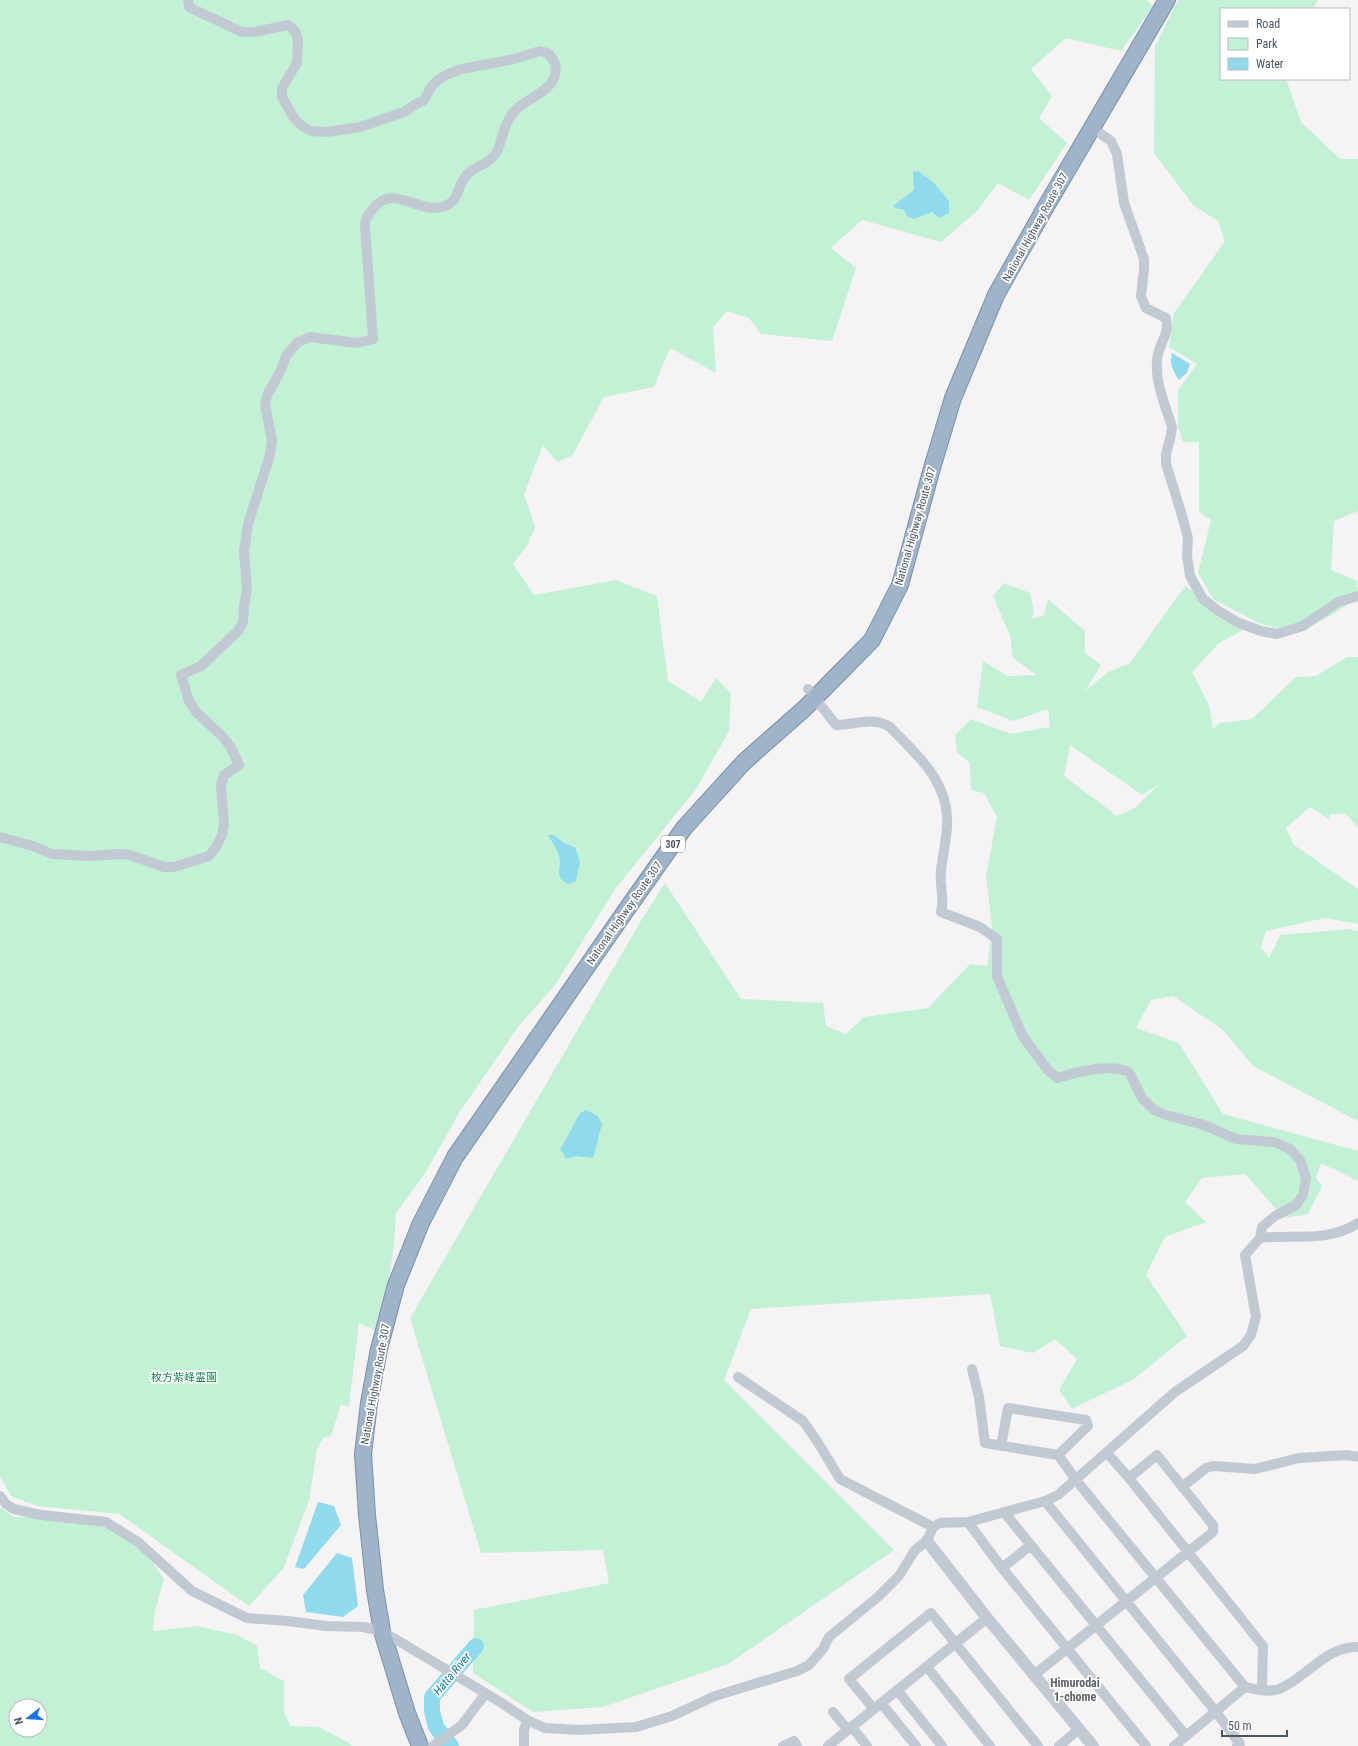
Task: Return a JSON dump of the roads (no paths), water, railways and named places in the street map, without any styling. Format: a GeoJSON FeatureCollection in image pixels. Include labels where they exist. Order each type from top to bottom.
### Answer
{"type":"FeatureCollection","features":[{"type":"Feature","properties":{"kind":"highway","name":"National Highway Route 307"},"geometry":{"type":"LineString","coordinates":[[420,1746],[407,1713],[382,1631],[375,1590],[370,1545],[363,1454],[369,1403],[379,1349],[396,1285],[421,1223],[455,1157],[684,828],[744,762],[811,693],[872,640],[900,585],[953,398],[996,296],[1045,208],[1167,0]]}},
{"type":"Feature","properties":{"kind":"street"},"geometry":{"type":"LineString","coordinates":[[0,837],[10,838],[52,854],[91,856],[118,854],[130,855],[164,867],[174,867],[209,856],[216,847],[222,835],[224,825],[221,785],[224,776],[239,765],[230,746],[222,736],[196,712],[189,701],[181,675],[201,666],[238,631],[243,622],[247,589],[244,551],[248,524],[270,455],[272,440],[265,405],[267,395],[280,372],[286,356],[298,342],[310,337],[357,343],[373,339],[365,220],[376,204],[387,198],[394,198],[420,206],[437,208],[446,206],[454,201],[465,176],[491,160],[500,145],[506,123],[516,109],[534,98],[549,85],[554,78],[556,70],[555,62],[548,53],[540,51],[510,60],[462,69],[439,79],[431,87],[424,100],[404,112],[360,127],[334,131],[311,131],[302,126],[294,118],[282,97],[282,88],[297,63],[298,40],[295,31],[288,25],[254,32],[242,32],[195,10],[189,6],[188,0]]}},
{"type":"Feature","properties":{"kind":"street"},"geometry":{"type":"LineString","coordinates":[[1101,134],[1112,141],[1117,154],[1124,203],[1144,259],[1141,296],[1146,308],[1166,318],[1168,328],[1159,349],[1157,363],[1158,377],[1172,427],[1166,454],[1166,464],[1188,538],[1187,556],[1190,576],[1198,591],[1203,599],[1217,610],[1239,623],[1261,631],[1277,634],[1303,626],[1338,602],[1358,596]]}},
{"type":"Feature","properties":{"kind":"street"},"geometry":{"type":"LineString","coordinates":[[0,1496],[6,1504],[14,1509],[40,1515],[106,1522],[138,1542],[192,1591],[247,1618],[326,1626],[363,1627],[382,1631],[500,1702],[527,1720],[545,1728],[579,1730],[636,1727],[672,1716],[715,1696],[797,1672],[809,1665],[823,1649],[829,1638],[879,1596],[899,1576],[915,1550],[927,1541],[933,1527],[940,1523],[968,1522],[1045,1501],[1058,1495],[1107,1454],[1175,1392],[1243,1346],[1251,1335],[1256,1317],[1245,1255],[1260,1238],[1262,1227],[1274,1216],[1296,1205],[1303,1195],[1306,1178],[1300,1160],[1290,1149],[1274,1142],[1236,1139],[1204,1125],[1166,1115],[1154,1110],[1142,1098],[1129,1072],[1122,1069],[1111,1067],[1058,1078],[1047,1069],[1022,1035],[997,976],[997,939],[980,927],[941,912],[943,907],[941,872],[947,827],[947,807],[941,788],[936,779],[890,727],[883,723],[868,721],[836,725],[811,693]]}},
{"type":"Feature","properties":{"kind":"street"},"geometry":{"type":"LineString","coordinates":[[1260,1238],[1280,1235],[1326,1236],[1349,1229],[1358,1224]]}},
{"type":"Feature","properties":{"kind":"street"},"geometry":{"type":"LineString","coordinates":[[972,1369],[979,1397],[984,1444],[1058,1455],[1076,1480],[1245,1687],[1262,1690],[1278,1690],[1331,1654],[1351,1647],[1358,1647]]}},
{"type":"Feature","properties":{"kind":"street"},"geometry":{"type":"LineString","coordinates":[[738,1377],[803,1421],[840,1479],[933,1527]]}},
{"type":"Feature","properties":{"kind":"street"},"geometry":{"type":"LineString","coordinates":[[1001,1446],[1008,1408],[1086,1420],[1088,1426],[1058,1455]]}},
{"type":"Feature","properties":{"kind":"street"},"geometry":{"type":"LineString","coordinates":[[1107,1454],[1129,1478],[1263,1646],[1262,1690]]}},
{"type":"Feature","properties":{"kind":"street"},"geometry":{"type":"LineString","coordinates":[[1034,1675],[1213,1532],[1213,1525],[1158,1455],[1129,1478]]}},
{"type":"Feature","properties":{"kind":"street"},"geometry":{"type":"LineString","coordinates":[[1182,1487],[1206,1468],[1213,1466],[1255,1469],[1299,1458],[1347,1455],[1358,1457]]}},
{"type":"Feature","properties":{"kind":"street"},"geometry":{"type":"LineString","coordinates":[[1045,1501],[1216,1712],[1240,1744],[1237,1746]]}},
{"type":"Feature","properties":{"kind":"street"},"geometry":{"type":"LineString","coordinates":[[1004,1512],[1186,1736]]}},
{"type":"Feature","properties":{"kind":"street"},"geometry":{"type":"LineString","coordinates":[[968,1522],[1066,1649],[1146,1746]]}},
{"type":"Feature","properties":{"kind":"street"},"geometry":{"type":"LineString","coordinates":[[927,1541],[1078,1730],[1093,1746]]}},
{"type":"Feature","properties":{"kind":"street"},"geometry":{"type":"LineString","coordinates":[[1002,1568],[1031,1545]]}},
{"type":"Feature","properties":{"kind":"street"},"geometry":{"type":"LineString","coordinates":[[916,1746],[878,1706],[849,1679],[931,1613],[1038,1746]]}},
{"type":"Feature","properties":{"kind":"street"},"geometry":{"type":"LineString","coordinates":[[828,1746],[988,1618]]}},
{"type":"Feature","properties":{"kind":"street"},"geometry":{"type":"LineString","coordinates":[[927,1667],[990,1746]]}},
{"type":"Feature","properties":{"kind":"street"},"geometry":{"type":"LineString","coordinates":[[1174,1746],[1245,1687]]}},
{"type":"Feature","properties":{"kind":"street"},"geometry":{"type":"LineString","coordinates":[[897,1690],[942,1746]]}},
{"type":"Feature","properties":{"kind":"street"},"geometry":{"type":"LineString","coordinates":[[433,1746],[462,1725],[485,1694]]}},
{"type":"Feature","properties":{"kind":"street"},"geometry":{"type":"LineString","coordinates":[[833,1712],[867,1746]]}},
{"type":"Feature","properties":{"kind":"street"},"geometry":{"type":"LineString","coordinates":[[524,1746],[524,1730],[527,1720]]}},
{"type":"Feature","properties":{"kind":"street"},"geometry":{"type":"LineString","coordinates":[[1059,1746],[1078,1730]]}},
{"type":"Feature","properties":{"kind":"street"},"geometry":{"type":"LineString","coordinates":[[782,1746],[794,1742],[797,1746]]}},
{"type":"Feature","properties":{"kind":"water"},"geometry":{"type":"Polygon","coordinates":[[[918,171],[933,182],[949,201],[949,213],[939,218],[932,212],[914,219],[907,216],[903,209],[898,209],[893,206],[914,190],[913,172],[918,171]]]}},
{"type":"Feature","properties":{"kind":"water"},"geometry":{"type":"Polygon","coordinates":[[[1172,353],[1190,364],[1187,373],[1179,380],[1172,367],[1172,353]]]}},
{"type":"Feature","properties":{"kind":"water"},"geometry":{"type":"Polygon","coordinates":[[[548,835],[554,835],[564,843],[575,847],[580,861],[576,881],[568,884],[560,878],[559,856],[548,835]]]}},
{"type":"Feature","properties":{"kind":"water"},"geometry":{"type":"Polygon","coordinates":[[[586,1110],[598,1116],[602,1124],[593,1158],[576,1156],[565,1159],[564,1154],[560,1150],[580,1113],[586,1110]]]}},
{"type":"Feature","properties":{"kind":"water"},"geometry":{"type":"Polygon","coordinates":[[[318,1502],[334,1506],[341,1525],[304,1569],[295,1567],[318,1502]]]}},
{"type":"Feature","properties":{"kind":"water"},"geometry":{"type":"Polygon","coordinates":[[[337,1553],[352,1558],[358,1606],[343,1617],[306,1612],[303,1595],[337,1553]]]}},
{"type":"Feature","properties":{"kind":"waterway","name":"Hatta River"},"geometry":{"type":"LineString","coordinates":[[451,1746],[436,1727],[432,1711],[432,1697],[476,1646]]}},
{"type":"Feature","properties":{"kind":"district","name":"Himurodai 1-chome"},"geometry":{"type":"Point","coordinates":[1075,1690]}},
{"type":"Feature","properties":{"kind":"park label","name":"枚方紫峰霊園"},"geometry":{"type":"Point","coordinates":[184,1377]}}]}
